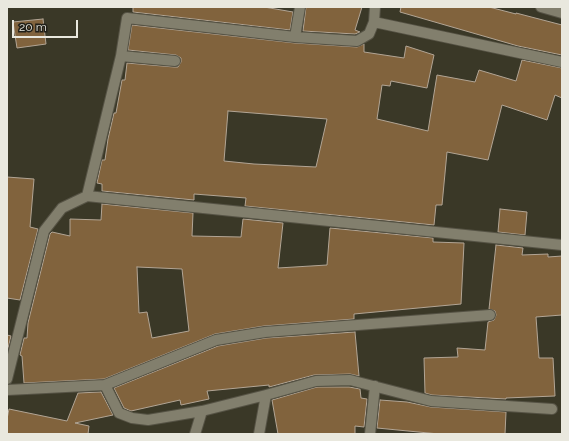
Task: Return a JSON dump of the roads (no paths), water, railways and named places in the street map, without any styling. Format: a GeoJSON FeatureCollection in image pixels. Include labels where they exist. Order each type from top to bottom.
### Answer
{"type":"FeatureCollection","features":[{"type":"Feature","properties":{"kind":"street"},"geometry":{"type":"LineString","coordinates":[[295,37],[300,7]]}},
{"type":"Feature","properties":{"kind":"street"},"geometry":{"type":"LineString","coordinates":[[87,196],[121,56],[127,18],[295,37],[357,41],[369,34],[374,22],[375,7]]}},
{"type":"Feature","properties":{"kind":"street"},"geometry":{"type":"LineString","coordinates":[[542,7],[562,12]]}},
{"type":"Feature","properties":{"kind":"street"},"geometry":{"type":"LineString","coordinates":[[374,22],[562,62]]}},
{"type":"Feature","properties":{"kind":"street"},"geometry":{"type":"LineString","coordinates":[[121,56],[175,61]]}},
{"type":"Feature","properties":{"kind":"street"},"geometry":{"type":"LineString","coordinates":[[7,379],[44,231],[62,208],[87,196],[562,245]]}},
{"type":"Feature","properties":{"kind":"street"},"geometry":{"type":"LineString","coordinates":[[7,390],[105,385],[216,340],[265,332],[490,315]]}},
{"type":"Feature","properties":{"kind":"street"},"geometry":{"type":"LineString","coordinates":[[105,385],[119,413],[132,418],[148,420],[202,411],[316,381],[350,380],[431,401],[552,409]]}},
{"type":"Feature","properties":{"kind":"street"},"geometry":{"type":"LineString","coordinates":[[370,434],[376,386]]}},
{"type":"Feature","properties":{"kind":"street"},"geometry":{"type":"LineString","coordinates":[[259,434],[266,395]]}},
{"type":"Feature","properties":{"kind":"street"},"geometry":{"type":"LineString","coordinates":[[195,434],[202,411]]}}]}
